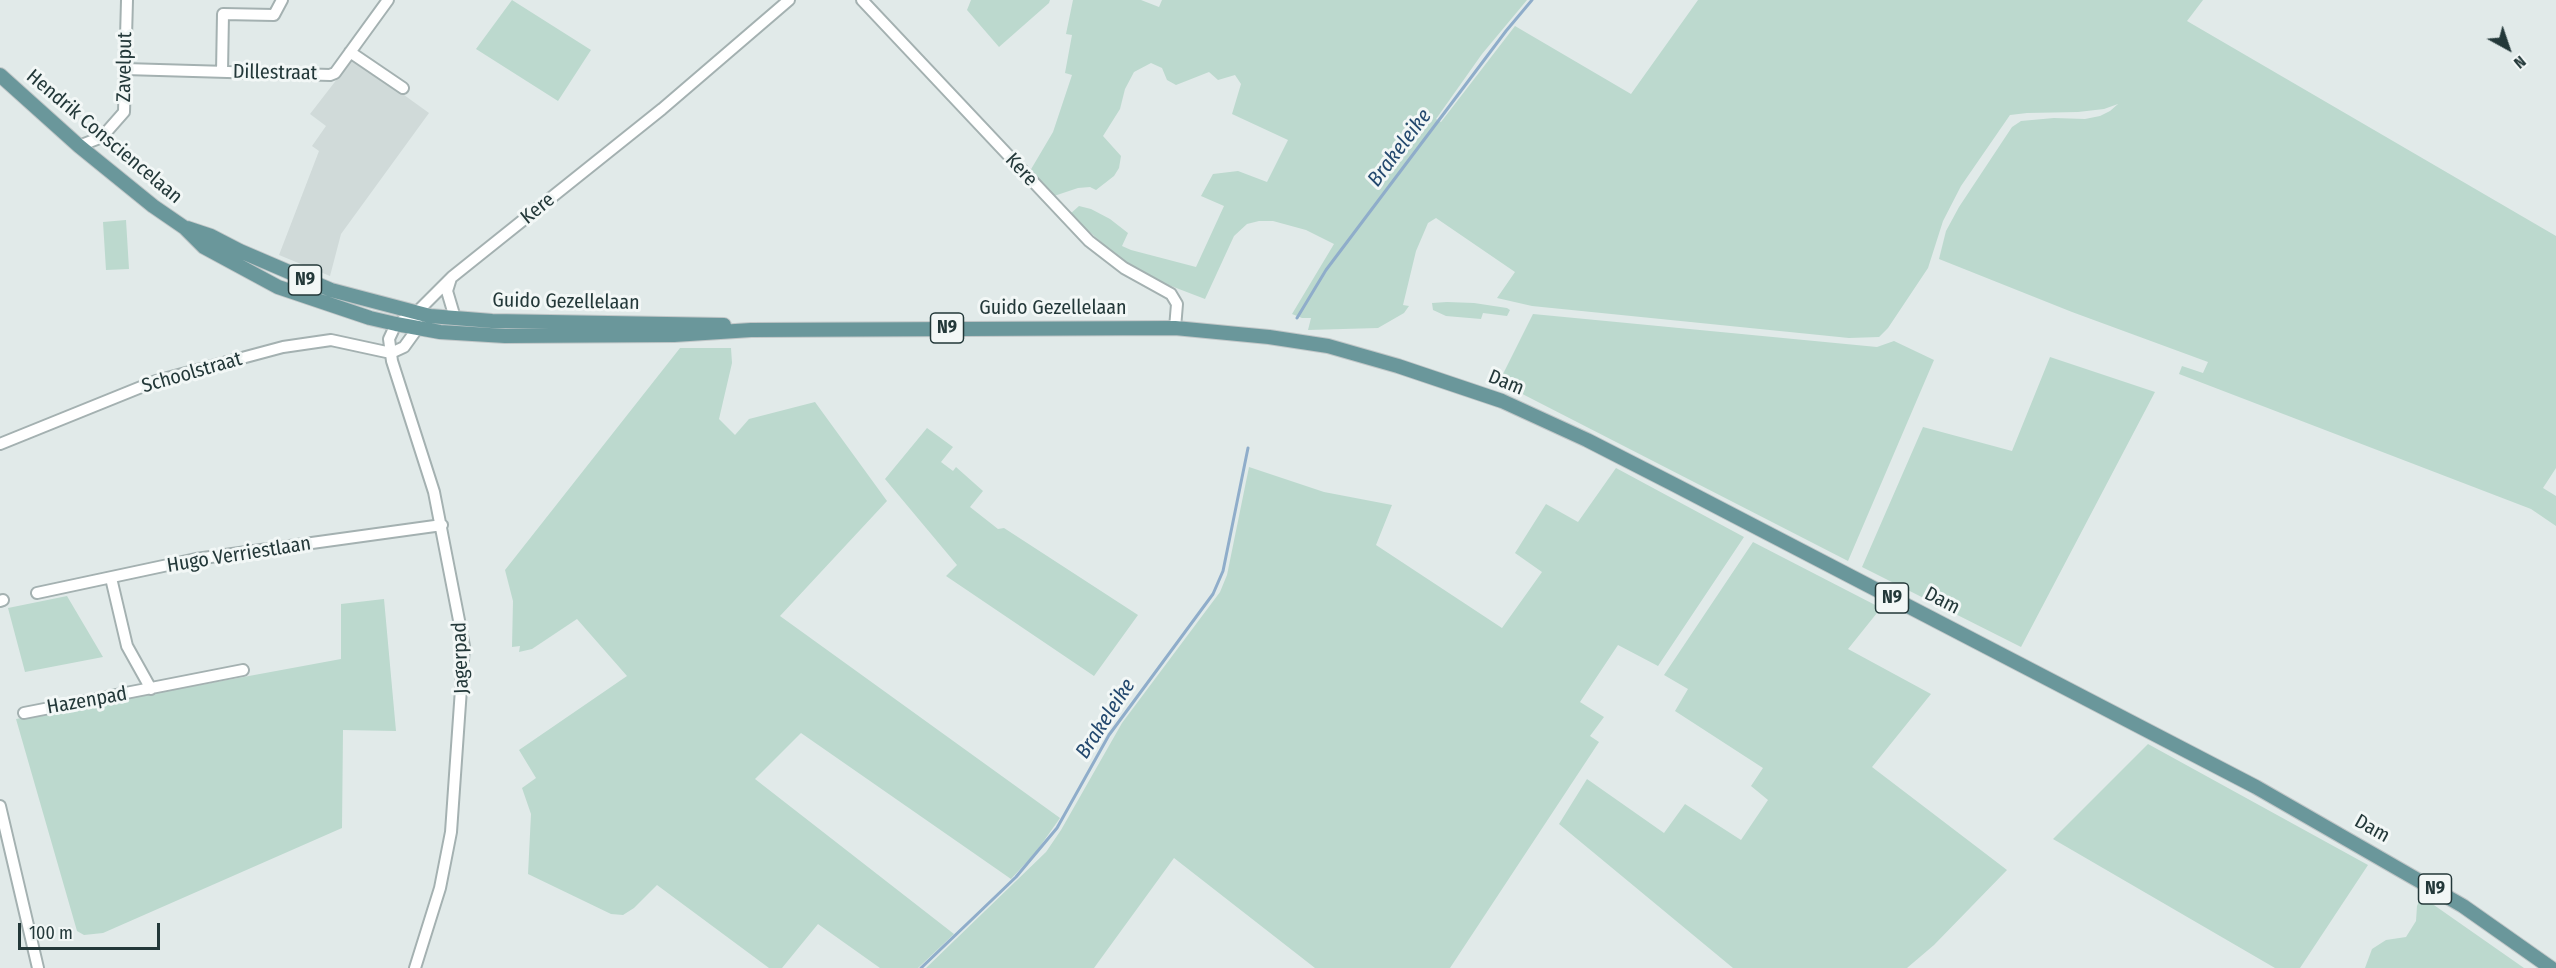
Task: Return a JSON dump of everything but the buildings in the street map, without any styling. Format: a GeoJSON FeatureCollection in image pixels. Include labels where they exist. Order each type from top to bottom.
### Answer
{"type":"FeatureCollection","features":[{"type":"Feature","properties":{"kind":"main road","name":"Hendrik Consciencelaan"},"geometry":{"type":"LineString","coordinates":[[0,75],[79,146],[153,206],[185,228],[204,247],[278,287],[370,318],[417,329]]}},
{"type":"Feature","properties":{"kind":"main road","name":"Hendrik Consciencelaan"},"geometry":{"type":"LineString","coordinates":[[185,228],[211,236],[331,290],[417,312]]}},
{"type":"Feature","properties":{"kind":"main road","name":"Guido Gezellelaan"},"geometry":{"type":"LineString","coordinates":[[417,312],[550,328],[635,329],[734,325],[751,330],[1175,328]]}},
{"type":"Feature","properties":{"kind":"main road","name":"Guido Gezellelaan"},"geometry":{"type":"LineString","coordinates":[[417,329],[484,336],[550,328]]}},
{"type":"Feature","properties":{"kind":"main road","name":"Dam"},"geometry":{"type":"LineString","coordinates":[[1175,328],[1269,337],[1328,346],[1398,366],[1503,401],[1577,435],[2256,787],[2463,906],[2551,968]]}},
{"type":"Feature","properties":{"kind":"street","name":"Zavelput"},"geometry":{"type":"LineString","coordinates":[[79,146],[102,138],[124,112],[126,0]]}},
{"type":"Feature","properties":{"kind":"street"},"geometry":{"type":"LineString","coordinates":[[222,72],[223,14],[274,15],[282,0]]}},
{"type":"Feature","properties":{"kind":"street","name":"Dillestraat"},"geometry":{"type":"LineString","coordinates":[[125,69],[330,75],[335,73],[388,0]]}},
{"type":"Feature","properties":{"kind":"street","name":"Kere"},"geometry":{"type":"LineString","coordinates":[[396,324],[417,312],[452,277],[662,109],[789,0]]}},
{"type":"Feature","properties":{"kind":"street","name":"Kere"},"geometry":{"type":"LineString","coordinates":[[862,0],[1089,241],[1138,277],[1171,294],[1177,304],[1175,328]]}},
{"type":"Feature","properties":{"kind":"street"},"geometry":{"type":"LineString","coordinates":[[350,52],[402,88]]}},
{"type":"Feature","properties":{"kind":"street"},"geometry":{"type":"LineString","coordinates":[[452,277],[447,291],[455,318]]}},
{"type":"Feature","properties":{"kind":"street"},"geometry":{"type":"LineString","coordinates":[[396,324],[389,339],[391,353],[404,347],[417,329],[417,312]]}},
{"type":"Feature","properties":{"kind":"street","name":"Schoolstraat"},"geometry":{"type":"LineString","coordinates":[[0,444],[156,381],[283,347],[331,340],[391,353]]}},
{"type":"Feature","properties":{"kind":"street","name":"Jagerpad"},"geometry":{"type":"LineString","coordinates":[[391,353],[435,492],[461,622],[464,666],[451,832],[440,888],[416,968]]}},
{"type":"Feature","properties":{"kind":"street","name":"Hugo Verriestlaan"},"geometry":{"type":"LineString","coordinates":[[37,593],[196,560],[277,546],[442,525]]}},
{"type":"Feature","properties":{"kind":"street"},"geometry":{"type":"LineString","coordinates":[[111,578],[123,635],[138,668],[151,689]]}},
{"type":"Feature","properties":{"kind":"street","name":"Hazenpad"},"geometry":{"type":"LineString","coordinates":[[24,713],[243,669]]}},
{"type":"Feature","properties":{"kind":"street"},"geometry":{"type":"LineString","coordinates":[[0,806],[38,968]]}},
{"type":"Feature","properties":{"kind":"street"},"geometry":{"type":"LineString","coordinates":[[0,854],[12,851]]}},
{"type":"Feature","properties":{"kind":"shaded area"},"geometry":{"type":"Polygon","coordinates":[[[351,61],[357,61],[429,113],[341,234],[330,276],[279,255],[319,151],[312,146],[326,126],[310,114],[351,61]]]}},
{"type":"Feature","properties":{"kind":"green space"},"geometry":{"type":"Polygon","coordinates":[[[512,0],[591,50],[558,101],[476,49],[512,0]]]}},
{"type":"Feature","properties":{"kind":"green space"},"geometry":{"type":"Polygon","coordinates":[[[971,0],[1050,0],[999,47],[967,10],[971,0]]]}},
{"type":"Feature","properties":{"kind":"green space"},"geometry":{"type":"Polygon","coordinates":[[[1073,0],[1141,0],[1159,7],[1162,0],[1527,0],[1482,54],[1436,119],[1441,122],[1515,26],[1631,94],[1698,0],[2203,0],[2187,21],[2556,236],[2556,468],[2543,488],[2556,496],[2556,526],[2531,509],[2179,374],[2182,366],[2203,373],[2208,362],[2072,312],[1939,259],[1946,231],[1959,207],[2012,127],[2021,121],[2054,118],[2085,119],[2100,116],[2118,104],[2104,109],[2078,112],[2010,115],[1961,186],[1943,221],[1928,268],[1888,328],[1879,337],[1849,338],[1532,306],[1497,298],[1515,272],[1436,218],[1428,223],[1416,251],[1403,305],[1409,306],[1404,313],[1378,328],[1308,330],[1311,318],[1302,318],[1292,314],[1334,244],[1306,230],[1273,221],[1247,224],[1234,236],[1205,299],[1145,276],[1112,252],[1070,214],[1079,206],[1091,209],[1110,219],[1128,233],[1122,246],[1196,267],[1224,206],[1201,196],[1213,174],[1238,171],[1267,182],[1288,140],[1232,114],[1241,84],[1235,75],[1218,80],[1209,72],[1176,85],[1167,80],[1162,68],[1151,63],[1134,72],[1125,89],[1120,109],[1103,136],[1121,156],[1119,168],[1114,176],[1096,190],[1090,187],[1078,188],[1054,196],[1030,171],[1053,132],[1072,75],[1065,73],[1072,35],[1066,34],[1073,0]]]}},
{"type":"Feature","properties":{"kind":"green space"},"geometry":{"type":"Polygon","coordinates":[[[126,220],[129,269],[106,270],[103,222],[126,220]]]}},
{"type":"Feature","properties":{"kind":"green space"},"geometry":{"type":"Polygon","coordinates":[[[1432,303],[1474,303],[1510,310],[1507,316],[1483,313],[1481,319],[1446,316],[1433,310],[1432,303]]]}},
{"type":"Feature","properties":{"kind":"green space"},"geometry":{"type":"Polygon","coordinates":[[[1533,314],[1877,347],[1894,341],[1934,360],[1848,561],[1499,382],[1533,314]]]}},
{"type":"Feature","properties":{"kind":"green space"},"geometry":{"type":"Polygon","coordinates":[[[680,348],[731,348],[732,363],[719,419],[735,435],[749,419],[815,402],[887,501],[780,616],[1060,818],[1036,852],[1011,879],[801,733],[755,779],[954,934],[918,968],[880,968],[818,924],[782,968],[769,968],[657,885],[634,908],[623,915],[611,914],[528,874],[531,814],[522,788],[536,778],[519,750],[627,676],[577,619],[532,649],[519,652],[520,646],[512,647],[513,601],[505,570],[680,348]]]}},
{"type":"Feature","properties":{"kind":"green space"},"geometry":{"type":"Polygon","coordinates":[[[2050,357],[2155,392],[2021,647],[1862,567],[1923,427],[2012,451],[2050,357]]]}},
{"type":"Feature","properties":{"kind":"green space"},"geometry":{"type":"Polygon","coordinates":[[[927,428],[953,447],[941,462],[953,471],[956,467],[983,491],[970,507],[998,529],[1004,528],[1138,615],[1094,676],[946,576],[957,565],[885,479],[927,428]]]}},
{"type":"Feature","properties":{"kind":"green space"},"geometry":{"type":"Polygon","coordinates":[[[1249,467],[1324,492],[1392,505],[1376,545],[1502,628],[1542,572],[1515,553],[1546,504],[1578,522],[1616,468],[1744,537],[1658,666],[1618,645],[1580,702],[1604,717],[1590,736],[1599,742],[1450,968],[1315,968],[1174,858],[1094,968],[926,968],[1046,852],[1122,723],[1220,592],[1227,575],[1249,467]]]}},
{"type":"Feature","properties":{"kind":"green space"},"geometry":{"type":"Polygon","coordinates":[[[1753,542],[1881,608],[1848,649],[1931,694],[1872,767],[2007,870],[1934,945],[1907,968],[1733,968],[1559,824],[1587,779],[1664,833],[1685,804],[1741,840],[1768,800],[1751,786],[1763,768],[1675,711],[1688,689],[1664,675],[1753,542]]]}},
{"type":"Feature","properties":{"kind":"green space"},"geometry":{"type":"Polygon","coordinates":[[[67,596],[103,657],[25,672],[8,608],[67,596]]]}},
{"type":"Feature","properties":{"kind":"green space"},"geometry":{"type":"Polygon","coordinates":[[[384,599],[396,731],[343,730],[342,828],[103,933],[84,935],[77,931],[16,719],[341,659],[341,604],[384,599]]]}},
{"type":"Feature","properties":{"kind":"green space"},"geometry":{"type":"Polygon","coordinates":[[[2148,744],[2368,865],[2300,968],[2275,968],[2053,839],[2148,744]]]}},
{"type":"Feature","properties":{"kind":"green space"},"geometry":{"type":"Polygon","coordinates":[[[2421,896],[2524,968],[2365,968],[2372,949],[2386,940],[2406,937],[2416,921],[2417,906],[2421,896]]]}},
{"type":"Feature","properties":{"kind":"waterway","name":"Brakeleike"},"geometry":{"type":"LineString","coordinates":[[1297,318],[1326,270],[1506,31],[1532,0]]}},
{"type":"Feature","properties":{"kind":"waterway","name":"Brakeleike"},"geometry":{"type":"LineString","coordinates":[[921,968],[1016,877],[1057,828],[1109,735],[1213,594],[1223,571],[1248,448]]}}]}
